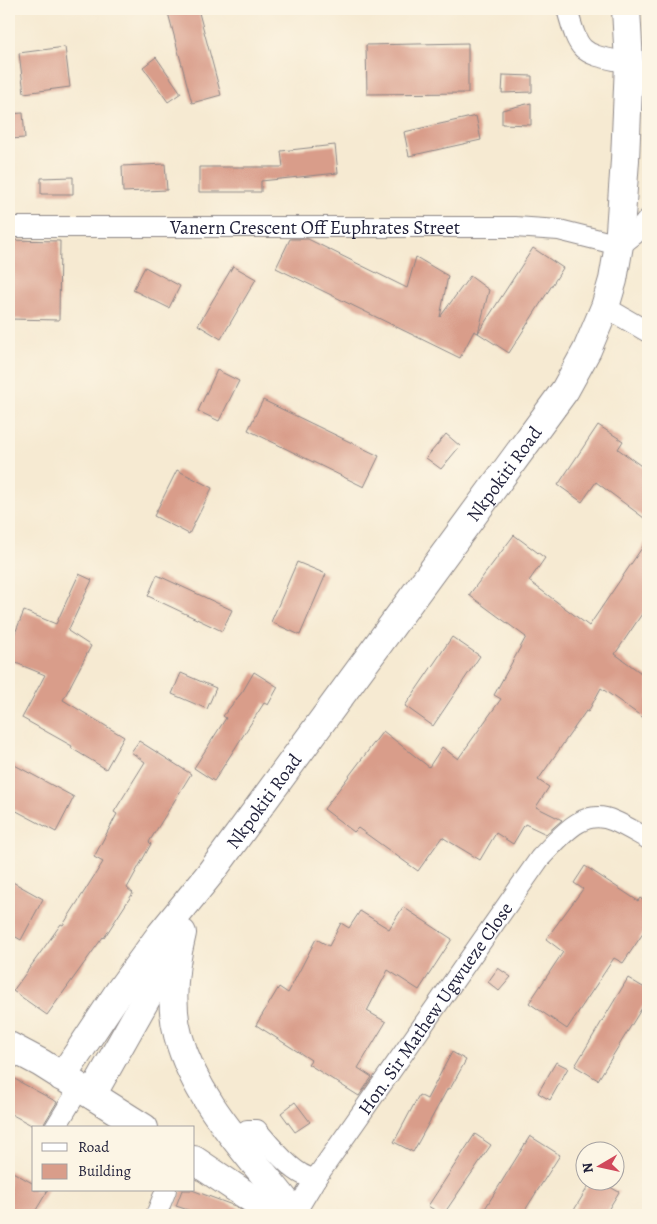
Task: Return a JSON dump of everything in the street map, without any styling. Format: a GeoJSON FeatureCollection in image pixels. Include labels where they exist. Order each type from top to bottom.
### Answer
{"type":"FeatureCollection","features":[{"type":"Feature","properties":{"kind":"main road","name":"Nkpokiti Road"},"geometry":{"type":"LineString","coordinates":[[209,875],[565,390],[587,350],[605,307],[613,280],[619,245],[629,63],[626,9]]}},
{"type":"Feature","properties":{"kind":"main road"},"geometry":{"type":"LineString","coordinates":[[78,1086],[140,1009],[182,933],[209,875]]}},
{"type":"Feature","properties":{"kind":"main road"},"geometry":{"type":"LineString","coordinates":[[78,1086],[118,993],[209,875]]}},
{"type":"Feature","properties":{"kind":"main road"},"geometry":{"type":"LineString","coordinates":[[182,933],[175,962],[175,1011],[178,1035],[190,1067],[235,1140],[289,1215]]}},
{"type":"Feature","properties":{"kind":"main road"},"geometry":{"type":"LineString","coordinates":[[118,993],[178,1035]]}},
{"type":"Feature","properties":{"kind":"main road"},"geometry":{"type":"LineString","coordinates":[[9,1046],[78,1086],[141,1126]]}},
{"type":"Feature","properties":{"kind":"main road"},"geometry":{"type":"LineString","coordinates":[[195,1161],[289,1215]]}},
{"type":"Feature","properties":{"kind":"street"},"geometry":{"type":"LineString","coordinates":[[567,9],[577,42],[584,50],[594,55],[629,63]]}},
{"type":"Feature","properties":{"kind":"street"},"geometry":{"type":"LineString","coordinates":[[619,245],[641,230],[648,219]]}},
{"type":"Feature","properties":{"kind":"street","name":"Vanern Crescent Off Euphrates Street"},"geometry":{"type":"LineString","coordinates":[[9,227],[515,227],[559,230],[619,245]]}},
{"type":"Feature","properties":{"kind":"street"},"geometry":{"type":"LineString","coordinates":[[605,307],[648,332]]}},
{"type":"Feature","properties":{"kind":"street","name":"Hon. Sir Mathew Ugwueze Close"},"geometry":{"type":"LineString","coordinates":[[289,1215],[540,858],[571,826],[588,818],[612,820],[648,839]]}},
{"type":"Feature","properties":{"kind":"street"},"geometry":{"type":"LineString","coordinates":[[55,1126],[78,1086]]}},
{"type":"Feature","properties":{"kind":"street"},"geometry":{"type":"LineString","coordinates":[[235,1140],[248,1130],[257,1130],[286,1162],[302,1174],[312,1179],[316,1178]]}},
{"type":"Feature","properties":{"kind":"street"},"geometry":{"type":"LineString","coordinates":[[156,1215],[165,1192]]}},
{"type":"Feature","properties":{"kind":"building"},"geometry":{"type":"Polygon","coordinates":[[[167,9],[198,9],[221,95],[192,103],[167,9]]]}},
{"type":"Feature","properties":{"kind":"building"},"geometry":{"type":"Polygon","coordinates":[[[468,43],[468,93],[367,94],[366,45],[468,43]]]}},
{"type":"Feature","properties":{"kind":"building"},"geometry":{"type":"Polygon","coordinates":[[[65,47],[70,87],[24,93],[19,53],[65,47]]]}},
{"type":"Feature","properties":{"kind":"building"},"geometry":{"type":"Polygon","coordinates":[[[156,57],[181,93],[168,102],[143,67],[156,57]]]}},
{"type":"Feature","properties":{"kind":"building"},"geometry":{"type":"Polygon","coordinates":[[[503,75],[532,76],[532,92],[502,93],[503,75]]]}},
{"type":"Feature","properties":{"kind":"building"},"geometry":{"type":"Polygon","coordinates":[[[531,103],[531,125],[502,124],[502,110],[531,103]]]}},
{"type":"Feature","properties":{"kind":"building"},"geometry":{"type":"Polygon","coordinates":[[[23,113],[25,138],[9,139],[9,114],[23,113]]]}},
{"type":"Feature","properties":{"kind":"building"},"geometry":{"type":"Polygon","coordinates":[[[476,116],[481,140],[409,156],[404,132],[476,116]]]}},
{"type":"Feature","properties":{"kind":"building"},"geometry":{"type":"Polygon","coordinates":[[[335,145],[338,173],[261,181],[261,192],[199,192],[199,167],[283,167],[281,151],[335,145]]]}},
{"type":"Feature","properties":{"kind":"building"},"geometry":{"type":"Polygon","coordinates":[[[165,164],[167,190],[123,192],[122,166],[165,164]]]}},
{"type":"Feature","properties":{"kind":"building"},"geometry":{"type":"Polygon","coordinates":[[[73,177],[73,194],[41,194],[41,178],[73,177]]]}},
{"type":"Feature","properties":{"kind":"building"},"geometry":{"type":"Polygon","coordinates":[[[290,239],[308,239],[407,288],[416,257],[448,276],[440,317],[470,276],[489,290],[478,333],[474,331],[460,358],[276,268],[290,239]]]}},
{"type":"Feature","properties":{"kind":"building"},"geometry":{"type":"Polygon","coordinates":[[[9,240],[60,241],[59,320],[9,319],[9,240]]]}},
{"type":"Feature","properties":{"kind":"building"},"geometry":{"type":"Polygon","coordinates":[[[533,248],[563,268],[509,353],[478,333],[533,248]]]}},
{"type":"Feature","properties":{"kind":"building"},"geometry":{"type":"Polygon","coordinates":[[[233,266],[256,279],[221,339],[198,325],[233,266]]]}},
{"type":"Feature","properties":{"kind":"building"},"geometry":{"type":"Polygon","coordinates":[[[145,267],[180,286],[169,308],[133,290],[145,267]]]}},
{"type":"Feature","properties":{"kind":"building"},"geometry":{"type":"Polygon","coordinates":[[[217,370],[239,381],[219,421],[198,411],[217,370]]]}},
{"type":"Feature","properties":{"kind":"building"},"geometry":{"type":"Polygon","coordinates":[[[263,400],[379,456],[364,487],[248,430],[263,400]]]}},
{"type":"Feature","properties":{"kind":"building"},"geometry":{"type":"Polygon","coordinates":[[[598,425],[623,441],[618,449],[648,471],[648,521],[596,482],[582,502],[558,485],[598,425]]]}},
{"type":"Feature","properties":{"kind":"building"},"geometry":{"type":"Polygon","coordinates":[[[446,434],[460,446],[441,469],[426,458],[446,434]]]}},
{"type":"Feature","properties":{"kind":"building"},"geometry":{"type":"Polygon","coordinates":[[[177,470],[212,488],[189,534],[154,516],[177,470]]]}},
{"type":"Feature","properties":{"kind":"building"},"geometry":{"type":"Polygon","coordinates":[[[514,535],[545,558],[529,581],[589,626],[648,539],[648,605],[615,654],[648,678],[648,721],[601,688],[588,712],[586,711],[538,780],[549,787],[536,807],[562,820],[546,834],[525,824],[513,844],[496,833],[480,860],[442,837],[418,871],[358,828],[354,832],[324,809],[383,731],[429,767],[442,747],[458,759],[501,699],[494,695],[526,637],[469,595],[514,535]]]}},
{"type":"Feature","properties":{"kind":"building"},"geometry":{"type":"Polygon","coordinates":[[[297,562],[326,574],[300,635],[271,622],[297,562]]]}},
{"type":"Feature","properties":{"kind":"building"},"geometry":{"type":"Polygon","coordinates":[[[79,574],[92,580],[68,631],[91,646],[63,700],[124,737],[106,769],[71,748],[72,746],[22,718],[45,675],[9,660],[9,648],[24,611],[56,624],[79,574]]]}},
{"type":"Feature","properties":{"kind":"building"},"geometry":{"type":"Polygon","coordinates":[[[157,575],[232,610],[222,631],[148,596],[157,575]]]}},
{"type":"Feature","properties":{"kind":"building"},"geometry":{"type":"Polygon","coordinates":[[[452,637],[480,656],[433,726],[405,706],[452,637]]]}},
{"type":"Feature","properties":{"kind":"building"},"geometry":{"type":"Polygon","coordinates":[[[254,672],[278,687],[268,705],[264,703],[214,781],[194,768],[226,718],[223,716],[243,691],[254,672]]]}},
{"type":"Feature","properties":{"kind":"building"},"geometry":{"type":"Polygon","coordinates":[[[181,673],[216,688],[207,709],[172,694],[181,673]]]}},
{"type":"Feature","properties":{"kind":"building"},"geometry":{"type":"Polygon","coordinates":[[[139,741],[191,774],[149,842],[151,844],[127,888],[133,893],[104,938],[47,1015],[13,991],[61,924],[63,925],[103,862],[94,857],[117,814],[114,812],[145,762],[131,752],[139,741]]]}},
{"type":"Feature","properties":{"kind":"building"},"geometry":{"type":"Polygon","coordinates":[[[9,762],[74,797],[56,832],[9,807],[9,762]]]}},
{"type":"Feature","properties":{"kind":"building"},"geometry":{"type":"Polygon","coordinates":[[[585,866],[638,901],[640,898],[648,904],[648,926],[623,963],[614,958],[567,1029],[529,1003],[563,952],[546,939],[583,889],[574,883],[585,866]]]}},
{"type":"Feature","properties":{"kind":"building"},"geometry":{"type":"Polygon","coordinates":[[[9,880],[43,899],[21,940],[9,933],[9,880]]]}},
{"type":"Feature","properties":{"kind":"building"},"geometry":{"type":"Polygon","coordinates":[[[403,907],[452,939],[419,990],[388,970],[367,1011],[386,1022],[358,1068],[372,1077],[359,1096],[308,1064],[311,1060],[256,1025],[279,987],[288,993],[316,939],[329,946],[341,923],[349,928],[360,911],[389,929],[403,907]]]}},
{"type":"Feature","properties":{"kind":"building"},"geometry":{"type":"Polygon","coordinates":[[[498,968],[511,977],[499,991],[488,982],[498,968]]]}},
{"type":"Feature","properties":{"kind":"building"},"geometry":{"type":"Polygon","coordinates":[[[628,978],[648,990],[648,998],[598,1080],[575,1066],[628,978]]]}},
{"type":"Feature","properties":{"kind":"building"},"geometry":{"type":"Polygon","coordinates":[[[452,1052],[466,1060],[450,1089],[448,1088],[413,1152],[394,1142],[419,1095],[427,1099],[452,1052]]]}},
{"type":"Feature","properties":{"kind":"building"},"geometry":{"type":"Polygon","coordinates":[[[556,1062],[568,1068],[550,1100],[538,1093],[556,1062]]]}},
{"type":"Feature","properties":{"kind":"building"},"geometry":{"type":"Polygon","coordinates":[[[9,1076],[57,1102],[44,1126],[33,1126],[9,1113],[9,1076]]]}},
{"type":"Feature","properties":{"kind":"building"},"geometry":{"type":"Polygon","coordinates":[[[295,1102],[310,1122],[295,1132],[281,1113],[295,1102]]]}},
{"type":"Feature","properties":{"kind":"building"},"geometry":{"type":"Polygon","coordinates":[[[475,1134],[491,1145],[443,1215],[428,1206],[475,1134]]]}},
{"type":"Feature","properties":{"kind":"building"},"geometry":{"type":"Polygon","coordinates":[[[530,1136],[560,1155],[522,1215],[481,1215],[530,1136]]]}},
{"type":"Feature","properties":{"kind":"building"},"geometry":{"type":"Polygon","coordinates":[[[9,1170],[32,1183],[32,1192],[47,1192],[33,1215],[9,1215],[9,1170]]]}},
{"type":"Feature","properties":{"kind":"building"},"geometry":{"type":"Polygon","coordinates":[[[195,1191],[235,1206],[248,1215],[203,1215],[176,1206],[181,1192],[195,1191]]]}},
{"type":"Feature","properties":{"kind":"building"},"geometry":{"type":"Polygon","coordinates":[[[585,1192],[619,1192],[605,1215],[571,1215],[585,1192]]]}}]}
